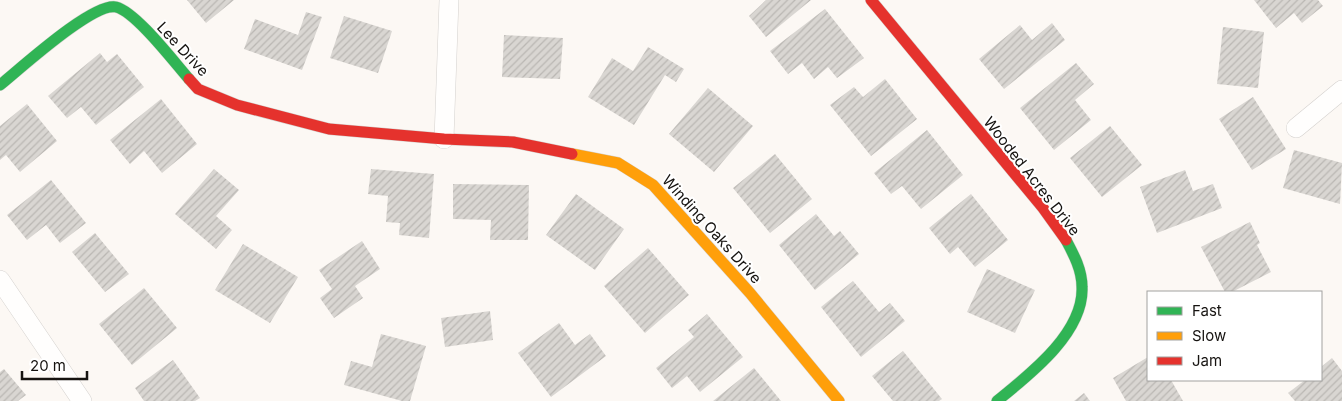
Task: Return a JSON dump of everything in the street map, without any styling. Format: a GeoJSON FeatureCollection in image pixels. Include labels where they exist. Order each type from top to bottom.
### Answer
{"type":"FeatureCollection","features":[{"type":"Feature","properties":{"kind":"street"},"geometry":{"type":"LineString","coordinates":[[444,139],[449,0]]}},
{"type":"Feature","properties":{"kind":"street","name":"Wooded Acres Drive"},"geometry":{"type":"LineString","coordinates":[[871,0],[1064,237],[1081,275],[1081,303],[1067,332],[1046,359],[997,401]]}},
{"type":"Feature","properties":{"kind":"street","name":"Lee Drive"},"geometry":{"type":"LineString","coordinates":[[0,85],[75,24],[103,8],[115,7],[131,15],[198,88],[237,105],[254,110]]}},
{"type":"Feature","properties":{"kind":"street"},"geometry":{"type":"LineString","coordinates":[[1296,128],[1342,90]]}},
{"type":"Feature","properties":{"kind":"street","name":"Winding Oaks Drive"},"geometry":{"type":"LineString","coordinates":[[254,110],[329,129],[444,139],[514,142],[591,156],[618,163],[653,185],[750,293],[839,401]]}},
{"type":"Feature","properties":{"kind":"street"},"geometry":{"type":"LineString","coordinates":[[0,280],[82,401]]}},
{"type":"Feature","properties":{"kind":"building"},"geometry":{"type":"Polygon","coordinates":[[[187,0],[234,0],[206,23],[187,0]]]}},
{"type":"Feature","properties":{"kind":"building"},"geometry":{"type":"Polygon","coordinates":[[[766,0],[811,0],[766,37],[749,16],[766,0]]]}},
{"type":"Feature","properties":{"kind":"building"},"geometry":{"type":"Polygon","coordinates":[[[1254,0],[1318,0],[1323,6],[1302,23],[1294,13],[1276,28],[1254,0]]]}},
{"type":"Feature","properties":{"kind":"building"},"geometry":{"type":"Polygon","coordinates":[[[825,9],[864,58],[837,78],[828,67],[814,79],[802,63],[788,74],[770,51],[825,9]]]}},
{"type":"Feature","properties":{"kind":"building"},"geometry":{"type":"Polygon","coordinates":[[[306,12],[322,17],[302,70],[244,49],[255,19],[298,35],[306,12]]]}},
{"type":"Feature","properties":{"kind":"building"},"geometry":{"type":"Polygon","coordinates":[[[344,16],[392,31],[378,73],[330,58],[344,16]]]}},
{"type":"Feature","properties":{"kind":"building"},"geometry":{"type":"Polygon","coordinates":[[[1052,23],[1065,40],[1004,89],[979,59],[1020,25],[1032,40],[1052,23]]]}},
{"type":"Feature","properties":{"kind":"building"},"geometry":{"type":"Polygon","coordinates":[[[1223,27],[1264,32],[1258,88],[1217,84],[1223,27]]]}},
{"type":"Feature","properties":{"kind":"building"},"geometry":{"type":"Polygon","coordinates":[[[504,35],[563,38],[560,79],[502,77],[504,35]]]}},
{"type":"Feature","properties":{"kind":"building"},"geometry":{"type":"Polygon","coordinates":[[[648,47],[684,69],[676,82],[665,75],[634,125],[588,97],[612,58],[633,71],[648,47]]]}},
{"type":"Feature","properties":{"kind":"building"},"geometry":{"type":"Polygon","coordinates":[[[100,53],[107,62],[117,54],[144,87],[96,125],[81,107],[67,118],[48,96],[100,53]]]}},
{"type":"Feature","properties":{"kind":"building"},"geometry":{"type":"Polygon","coordinates":[[[1076,63],[1094,84],[1075,100],[1091,120],[1054,150],[1020,108],[1076,63]]]}},
{"type":"Feature","properties":{"kind":"building"},"geometry":{"type":"Polygon","coordinates":[[[885,79],[917,119],[871,156],[830,105],[854,87],[863,97],[885,79]]]}},
{"type":"Feature","properties":{"kind":"building"},"geometry":{"type":"Polygon","coordinates":[[[708,88],[753,126],[714,172],[669,134],[708,88]]]}},
{"type":"Feature","properties":{"kind":"building"},"geometry":{"type":"Polygon","coordinates":[[[1253,97],[1286,149],[1252,170],[1219,119],[1253,97]]]}},
{"type":"Feature","properties":{"kind":"building"},"geometry":{"type":"Polygon","coordinates":[[[161,99],[197,144],[162,173],[144,151],[130,164],[110,140],[161,99]]]}},
{"type":"Feature","properties":{"kind":"building"},"geometry":{"type":"Polygon","coordinates":[[[27,104],[57,141],[20,172],[6,155],[0,160],[0,126],[27,104]]]}},
{"type":"Feature","properties":{"kind":"building"},"geometry":{"type":"Polygon","coordinates":[[[1110,126],[1142,165],[1102,197],[1070,158],[1110,126]]]}},
{"type":"Feature","properties":{"kind":"building"},"geometry":{"type":"Polygon","coordinates":[[[927,130],[963,175],[921,209],[902,186],[891,194],[874,173],[927,130]]]}},
{"type":"Feature","properties":{"kind":"building"},"geometry":{"type":"Polygon","coordinates":[[[1294,150],[1342,163],[1340,204],[1283,188],[1294,150]]]}},
{"type":"Feature","properties":{"kind":"building"},"geometry":{"type":"Polygon","coordinates":[[[775,154],[812,199],[770,233],[733,188],[775,154]]]}},
{"type":"Feature","properties":{"kind":"building"},"geometry":{"type":"Polygon","coordinates":[[[214,169],[239,190],[216,216],[232,230],[216,249],[175,214],[214,169]]]}},
{"type":"Feature","properties":{"kind":"building"},"geometry":{"type":"Polygon","coordinates":[[[371,169],[434,174],[429,238],[399,235],[400,223],[386,222],[388,196],[368,194],[371,169]]]}},
{"type":"Feature","properties":{"kind":"building"},"geometry":{"type":"Polygon","coordinates":[[[1185,170],[1193,191],[1213,184],[1222,208],[1157,233],[1140,187],[1185,170]]]}},
{"type":"Feature","properties":{"kind":"building"},"geometry":{"type":"Polygon","coordinates":[[[51,180],[86,223],[60,243],[46,225],[27,240],[7,215],[51,180]]]}},
{"type":"Feature","properties":{"kind":"building"},"geometry":{"type":"Polygon","coordinates":[[[453,184],[529,185],[528,240],[490,240],[491,220],[453,219],[453,184]]]}},
{"type":"Feature","properties":{"kind":"building"},"geometry":{"type":"Polygon","coordinates":[[[576,194],[624,229],[595,270],[546,235],[576,194]]]}},
{"type":"Feature","properties":{"kind":"building"},"geometry":{"type":"Polygon","coordinates":[[[971,194],[1008,240],[975,267],[958,247],[950,254],[929,228],[971,194]]]}},
{"type":"Feature","properties":{"kind":"building"},"geometry":{"type":"Polygon","coordinates":[[[816,214],[834,236],[840,231],[859,254],[815,290],[779,245],[816,214]]]}},
{"type":"Feature","properties":{"kind":"building"},"geometry":{"type":"Polygon","coordinates":[[[1250,222],[1260,243],[1257,245],[1271,272],[1234,291],[1224,291],[1201,247],[1250,222]]]}},
{"type":"Feature","properties":{"kind":"building"},"geometry":{"type":"Polygon","coordinates":[[[95,233],[129,274],[105,292],[72,252],[95,233]]]}},
{"type":"Feature","properties":{"kind":"building"},"geometry":{"type":"Polygon","coordinates":[[[362,241],[380,269],[355,286],[363,298],[334,318],[320,298],[332,289],[319,270],[362,241]]]}},
{"type":"Feature","properties":{"kind":"building"},"geometry":{"type":"Polygon","coordinates":[[[243,244],[298,277],[270,323],[215,290],[243,244]]]}},
{"type":"Feature","properties":{"kind":"building"},"geometry":{"type":"Polygon","coordinates":[[[648,248],[689,295],[645,333],[604,286],[648,248]]]}},
{"type":"Feature","properties":{"kind":"building"},"geometry":{"type":"Polygon","coordinates":[[[987,269],[1035,290],[1015,333],[967,312],[987,269]]]}},
{"type":"Feature","properties":{"kind":"building"},"geometry":{"type":"Polygon","coordinates":[[[853,281],[879,312],[890,303],[905,321],[861,357],[821,307],[853,281]]]}},
{"type":"Feature","properties":{"kind":"building"},"geometry":{"type":"Polygon","coordinates":[[[144,288],[177,328],[132,365],[99,324],[144,288]]]}},
{"type":"Feature","properties":{"kind":"building"},"geometry":{"type":"Polygon","coordinates":[[[490,311],[493,340],[445,347],[441,318],[490,311]]]}},
{"type":"Feature","properties":{"kind":"building"},"geometry":{"type":"Polygon","coordinates":[[[707,314],[743,357],[700,392],[687,376],[672,388],[656,368],[694,337],[688,330],[707,314]]]}},
{"type":"Feature","properties":{"kind":"building"},"geometry":{"type":"Polygon","coordinates":[[[559,323],[575,345],[590,334],[606,356],[551,397],[518,353],[559,323]]]}},
{"type":"Feature","properties":{"kind":"building"},"geometry":{"type":"Polygon","coordinates":[[[381,334],[426,346],[410,401],[402,401],[344,385],[351,361],[372,367],[381,334]]]}},
{"type":"Feature","properties":{"kind":"building"},"geometry":{"type":"Polygon","coordinates":[[[903,351],[942,399],[939,401],[893,401],[872,376],[903,351]]]}},
{"type":"Feature","properties":{"kind":"building"},"geometry":{"type":"Polygon","coordinates":[[[1147,358],[1147,381],[1172,381],[1183,401],[1126,401],[1113,378],[1147,358]]]}},
{"type":"Feature","properties":{"kind":"building"},"geometry":{"type":"Polygon","coordinates":[[[1332,358],[1342,371],[1342,401],[1295,401],[1288,393],[1304,381],[1322,381],[1322,366],[1332,358]]]}},
{"type":"Feature","properties":{"kind":"building"},"geometry":{"type":"Polygon","coordinates":[[[173,360],[200,398],[195,401],[144,401],[135,388],[173,360]]]}},
{"type":"Feature","properties":{"kind":"building"},"geometry":{"type":"Polygon","coordinates":[[[754,368],[781,401],[713,401],[754,368]]]}},
{"type":"Feature","properties":{"kind":"building"},"geometry":{"type":"Polygon","coordinates":[[[4,369],[26,395],[18,401],[0,401],[0,372],[4,369]]]}},
{"type":"Feature","properties":{"kind":"building"},"geometry":{"type":"Polygon","coordinates":[[[1084,393],[1090,401],[1074,401],[1084,393]]]}},
{"type":"Feature","properties":{"kind":"traffic: fast"},"geometry":{"type":"LineString","coordinates":[[0,85],[74,25],[105,8],[116,7],[134,18],[144,27],[189,79]]}},
{"type":"Feature","properties":{"kind":"traffic: fast"},"geometry":{"type":"LineString","coordinates":[[997,401],[1024,379],[1052,352],[1074,321],[1080,304],[1082,281],[1077,263],[1066,240]]}},
{"type":"Feature","properties":{"kind":"traffic: slow"},"geometry":{"type":"LineString","coordinates":[[572,154],[618,163],[653,185],[750,293],[839,401]]}},
{"type":"Feature","properties":{"kind":"traffic: jam"},"geometry":{"type":"LineString","coordinates":[[871,0],[1043,208],[1066,240]]}},
{"type":"Feature","properties":{"kind":"traffic: jam"},"geometry":{"type":"LineString","coordinates":[[189,79],[198,89],[237,105],[329,129],[444,139],[513,142],[572,154]]}}]}
